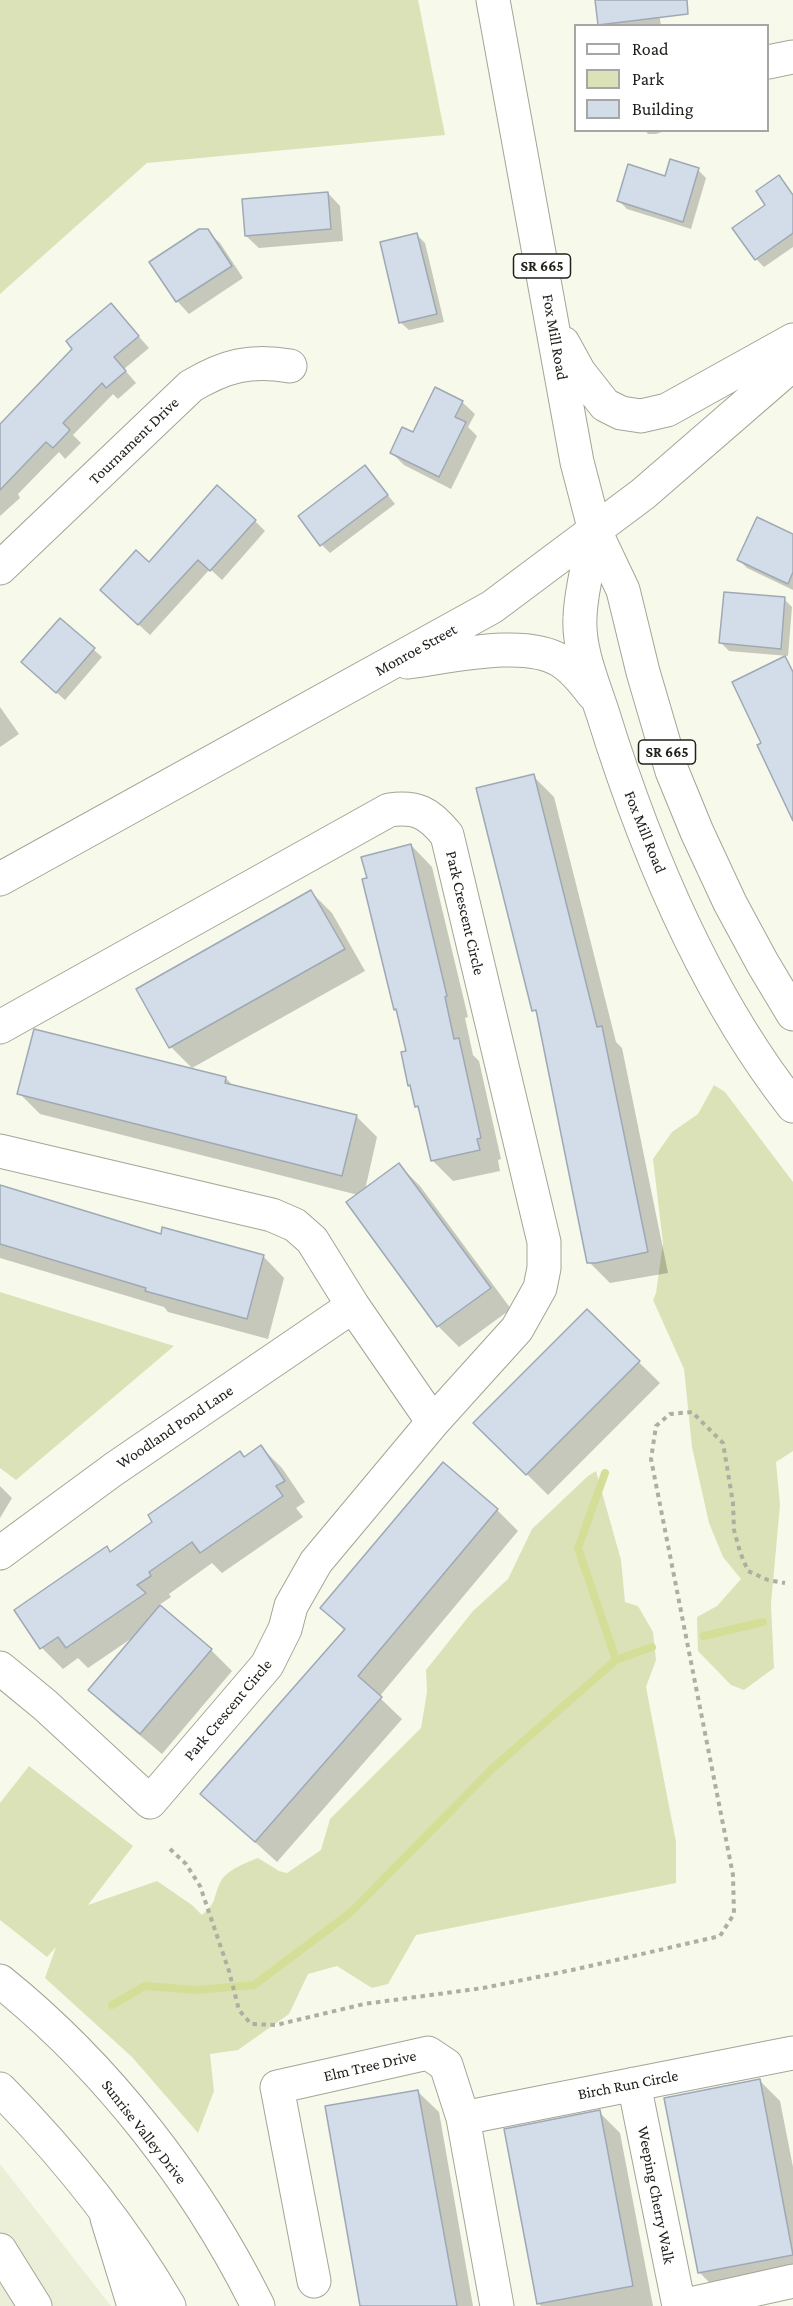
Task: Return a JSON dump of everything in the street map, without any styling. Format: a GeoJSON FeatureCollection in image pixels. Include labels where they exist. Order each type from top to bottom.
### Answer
{"type":"FeatureCollection","features":[{"type":"Feature","properties":{"kind":"street","name":"Fox Mill Road"},"geometry":{"type":"LineString","coordinates":[[493,0],[577,462],[595,531],[622,590],[672,771],[697,832],[730,903],[793,1014]]}},
{"type":"Feature","properties":{"kind":"street"},"geometry":{"type":"LineString","coordinates":[[769,62],[793,57]]}},
{"type":"Feature","properties":{"kind":"street"},"geometry":{"type":"LineString","coordinates":[[552,325],[579,372],[605,405],[621,412],[640,416],[667,410],[793,340]]}},
{"type":"Feature","properties":{"kind":"street","name":"Tournament Drive"},"geometry":{"type":"LineString","coordinates":[[0,568],[191,386],[216,372],[246,364],[275,363],[290,366]]}},
{"type":"Feature","properties":{"kind":"street","name":"Monroe Street"},"geometry":{"type":"LineString","coordinates":[[0,879],[492,607],[643,494],[793,364]]}},
{"type":"Feature","properties":{"kind":"street","name":"Fox Mill Road"},"geometry":{"type":"LineString","coordinates":[[595,531],[580,618],[584,654],[618,762],[651,852],[688,931],[728,1009],[778,1087],[793,1106]]}},
{"type":"Feature","properties":{"kind":"street"},"geometry":{"type":"LineString","coordinates":[[391,664],[506,650],[534,650],[548,654],[567,665],[582,679],[600,703]]}},
{"type":"Feature","properties":{"kind":"street","name":"Park Crescent Circle"},"geometry":{"type":"LineString","coordinates":[[0,1027],[389,810],[405,808],[421,812],[434,819],[447,835],[544,1242],[544,1268],[540,1288],[530,1310],[517,1329],[433,1422],[316,1562],[291,1606],[285,1629],[267,1665],[150,1802],[45,1705],[0,1668]]}},
{"type":"Feature","properties":{"kind":"street"},"geometry":{"type":"LineString","coordinates":[[0,1151],[272,1215],[295,1225],[312,1240],[353,1306],[433,1422]]}},
{"type":"Feature","properties":{"kind":"street","name":"Woodland Pond Lane"},"geometry":{"type":"LineString","coordinates":[[0,1553],[122,1464],[353,1306]]}},
{"type":"Feature","properties":{"kind":"street","name":"Sunrise Valley Drive"},"geometry":{"type":"LineString","coordinates":[[0,1981],[69,2044],[100,2076],[146,2132],[203,2210],[258,2306]]}},
{"type":"Feature","properties":{"kind":"street","name":"Elm Tree Drive"},"geometry":{"type":"LineString","coordinates":[[314,2281],[277,2087],[428,2053],[446,2065],[462,2118],[497,2306]]}},
{"type":"Feature","properties":{"kind":"street","name":"Birch Run Circle"},"geometry":{"type":"LineString","coordinates":[[462,2118],[793,2053]]}},
{"type":"Feature","properties":{"kind":"street","name":"Weeping Cherry Walk"},"geometry":{"type":"LineString","coordinates":[[634,2084],[680,2306]]}},
{"type":"Feature","properties":{"kind":"street"},"geometry":{"type":"LineString","coordinates":[[0,2089],[50,2142],[104,2210],[151,2276],[169,2306]]}},
{"type":"Feature","properties":{"kind":"street"},"geometry":{"type":"LineString","coordinates":[[104,2210],[134,2306]]}},
{"type":"Feature","properties":{"kind":"street"},"geometry":{"type":"LineString","coordinates":[[5,2269],[35,2306]]}},
{"type":"Feature","properties":{"kind":"street"},"geometry":{"type":"LineString","coordinates":[[680,2306],[793,2281]]}},
{"type":"Feature","properties":{"kind":"path"},"geometry":{"type":"LineString","coordinates":[[170,1849],[186,1864],[200,1886],[229,1971],[239,2010],[251,2024],[276,2025],[364,2004],[483,1988],[720,1936],[734,1914],[733,1875],[651,1460],[656,1425],[670,1414],[692,1412],[723,1443],[733,1503],[734,1530],[748,1571],[768,1580],[785,1583]]}},
{"type":"Feature","properties":{"kind":"shaded area"},"geometry":{"type":"Polygon","coordinates":[[[0,2164],[111,2306],[0,2306],[0,2164]]]}},
{"type":"Feature","properties":{"kind":"green space"},"geometry":{"type":"Polygon","coordinates":[[[0,0],[418,0],[445,135],[147,163],[0,294],[0,0]]]}},
{"type":"Feature","properties":{"kind":"green space"},"geometry":{"type":"Polygon","coordinates":[[[714,1085],[725,1092],[793,1182],[793,1451],[776,1462],[780,1505],[771,1604],[774,1668],[744,1690],[731,1685],[698,1651],[697,1617],[717,1606],[741,1579],[723,1557],[709,1523],[692,1447],[684,1369],[653,1300],[663,1243],[653,1159],[672,1132],[698,1114],[714,1085]]]}},
{"type":"Feature","properties":{"kind":"green space"},"geometry":{"type":"Polygon","coordinates":[[[0,1292],[174,1346],[16,1480],[0,1468],[0,1292]]]}},
{"type":"Feature","properties":{"kind":"green space"},"geometry":{"type":"Polygon","coordinates":[[[596,1471],[621,1560],[625,1602],[638,1606],[653,1632],[656,1660],[646,1687],[676,1842],[676,1883],[416,1935],[388,1984],[372,1988],[337,1966],[308,1974],[289,2014],[238,2050],[210,2054],[214,2091],[198,2133],[132,2057],[45,1978],[56,1947],[47,1957],[0,1920],[0,1803],[29,1766],[133,1846],[88,1905],[157,1881],[192,1905],[202,1915],[213,1902],[224,1877],[243,1864],[258,1858],[279,1871],[287,1873],[321,1850],[330,1819],[421,1728],[427,1692],[426,1670],[473,1611],[508,1579],[532,1529],[596,1471]]]}},
{"type":"Feature","properties":{"kind":"building"},"geometry":{"type":"Polygon","coordinates":[[[595,0],[687,0],[688,14],[598,24],[595,0]]]}},
{"type":"Feature","properties":{"kind":"building"},"geometry":{"type":"Polygon","coordinates":[[[670,159],[699,168],[683,222],[617,201],[628,164],[665,176],[670,159]]]}},
{"type":"Feature","properties":{"kind":"building"},"geometry":{"type":"Polygon","coordinates":[[[779,175],[793,195],[793,233],[755,260],[732,228],[765,205],[756,191],[779,175]]]}},
{"type":"Feature","properties":{"kind":"building"},"geometry":{"type":"Polygon","coordinates":[[[328,192],[331,229],[245,236],[242,199],[328,192]]]}},
{"type":"Feature","properties":{"kind":"building"},"geometry":{"type":"Polygon","coordinates":[[[199,229],[208,229],[232,266],[176,302],[149,262],[199,229]]]}},
{"type":"Feature","properties":{"kind":"building"},"geometry":{"type":"Polygon","coordinates":[[[417,233],[437,314],[399,323],[380,242],[417,233]]]}},
{"type":"Feature","properties":{"kind":"building"},"geometry":{"type":"Polygon","coordinates":[[[111,303],[139,336],[114,357],[126,371],[106,388],[102,383],[63,423],[70,430],[53,448],[46,442],[0,490],[0,424],[72,349],[66,341],[111,303]]]}},
{"type":"Feature","properties":{"kind":"building"},"geometry":{"type":"Polygon","coordinates":[[[435,387],[463,401],[455,417],[466,422],[439,477],[390,453],[402,427],[413,432],[435,387]]]}},
{"type":"Feature","properties":{"kind":"building"},"geometry":{"type":"Polygon","coordinates":[[[365,465],[388,495],[320,546],[298,516],[365,465]]]}},
{"type":"Feature","properties":{"kind":"building"},"geometry":{"type":"Polygon","coordinates":[[[217,485],[256,520],[210,571],[198,560],[138,625],[100,590],[136,550],[149,562],[217,485]]]}},
{"type":"Feature","properties":{"kind":"building"},"geometry":{"type":"Polygon","coordinates":[[[757,517],[793,534],[793,572],[788,584],[737,560],[757,517]]]}},
{"type":"Feature","properties":{"kind":"building"},"geometry":{"type":"Polygon","coordinates":[[[724,592],[785,597],[781,649],[719,643],[724,592]]]}},
{"type":"Feature","properties":{"kind":"building"},"geometry":{"type":"Polygon","coordinates":[[[60,618],[95,648],[56,693],[21,662],[60,618]]]}},
{"type":"Feature","properties":{"kind":"building"},"geometry":{"type":"Polygon","coordinates":[[[785,656],[793,672],[793,821],[757,745],[761,743],[732,682],[785,656]]]}},
{"type":"Feature","properties":{"kind":"building"},"geometry":{"type":"Polygon","coordinates":[[[534,774],[597,1027],[602,1026],[648,1252],[596,1263],[587,1263],[536,1010],[532,1011],[476,788],[534,774]]]}},
{"type":"Feature","properties":{"kind":"building"},"geometry":{"type":"Polygon","coordinates":[[[411,844],[447,996],[445,997],[454,1039],[459,1038],[481,1138],[477,1139],[480,1150],[431,1161],[418,1106],[415,1107],[410,1085],[408,1086],[401,1052],[406,1051],[362,879],[367,878],[361,857],[411,844]]]}},
{"type":"Feature","properties":{"kind":"building"},"geometry":{"type":"Polygon","coordinates":[[[311,890],[345,949],[169,1048],[136,989],[311,890]]]}},
{"type":"Feature","properties":{"kind":"building"},"geometry":{"type":"Polygon","coordinates":[[[34,1029],[226,1077],[225,1083],[357,1115],[342,1176],[17,1094],[34,1029]]]}},
{"type":"Feature","properties":{"kind":"building"},"geometry":{"type":"Polygon","coordinates":[[[399,1163],[491,1288],[437,1327],[346,1202],[399,1163]]]}},
{"type":"Feature","properties":{"kind":"building"},"geometry":{"type":"Polygon","coordinates":[[[0,1185],[161,1234],[162,1227],[264,1255],[247,1319],[145,1291],[146,1288],[0,1244],[0,1185]]]}},
{"type":"Feature","properties":{"kind":"building"},"geometry":{"type":"Polygon","coordinates":[[[587,1309],[640,1361],[526,1475],[473,1423],[587,1309]]]}},
{"type":"Feature","properties":{"kind":"building"},"geometry":{"type":"Polygon","coordinates":[[[261,1445],[285,1481],[276,1486],[283,1496],[200,1553],[192,1542],[149,1572],[151,1576],[137,1585],[146,1593],[66,1648],[58,1637],[40,1649],[14,1610],[107,1546],[110,1552],[152,1522],[148,1515],[240,1451],[244,1457],[261,1445]]]}},
{"type":"Feature","properties":{"kind":"building"},"geometry":{"type":"Polygon","coordinates":[[[443,1462],[498,1509],[358,1676],[382,1697],[255,1842],[200,1794],[345,1629],[320,1608],[443,1462]]]}},
{"type":"Feature","properties":{"kind":"building"},"geometry":{"type":"Polygon","coordinates":[[[160,1605],[212,1649],[140,1734],[88,1690],[160,1605]]]}},
{"type":"Feature","properties":{"kind":"building"},"geometry":{"type":"Polygon","coordinates":[[[760,2079],[793,2255],[698,2273],[664,2098],[760,2079]]]}},
{"type":"Feature","properties":{"kind":"building"},"geometry":{"type":"Polygon","coordinates":[[[418,2090],[457,2306],[360,2306],[325,2106],[418,2090]]]}},
{"type":"Feature","properties":{"kind":"building"},"geometry":{"type":"Polygon","coordinates":[[[600,2110],[633,2286],[537,2304],[504,2129],[600,2110]]]}},
{"type":"Feature","properties":{"kind":"waterway"},"geometry":{"type":"LineString","coordinates":[[112,2005],[145,1986],[196,1990],[254,1985],[350,1913],[494,1767],[616,1660],[578,1548],[605,1473]]}},
{"type":"Feature","properties":{"kind":"waterway"},"geometry":{"type":"LineString","coordinates":[[704,1636],[763,1622]]}},
{"type":"Feature","properties":{"kind":"waterway"},"geometry":{"type":"LineString","coordinates":[[616,1660],[652,1647]]}}]}
